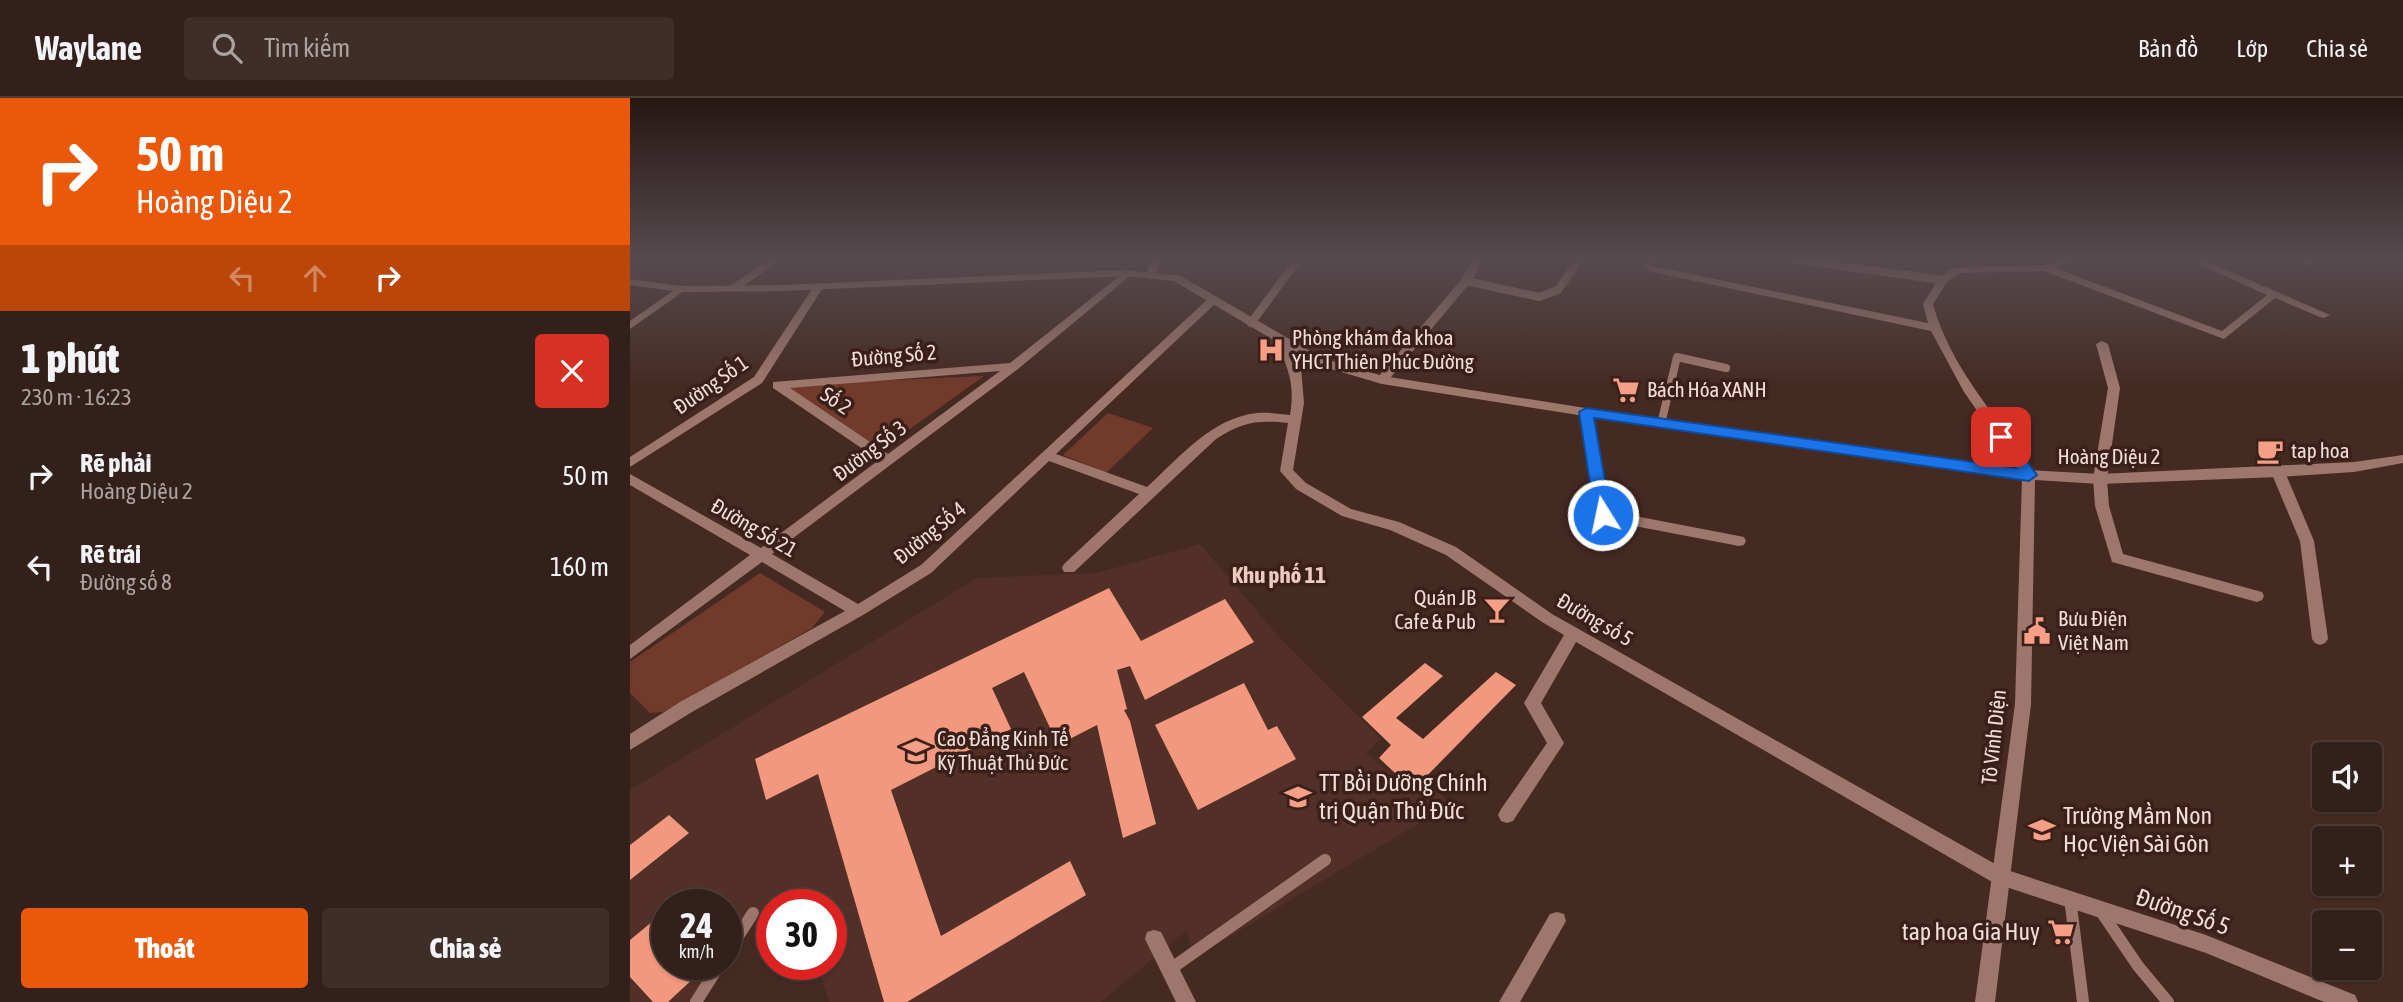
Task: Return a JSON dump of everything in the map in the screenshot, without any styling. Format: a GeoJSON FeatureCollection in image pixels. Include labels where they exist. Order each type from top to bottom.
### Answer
{"type":"FeatureCollection","features":[{"type":"Feature","properties":{"kind":"street"},"geometry":{"type":"LineString","coordinates":[[630,326],[665,300]]}},
{"type":"Feature","properties":{"kind":"street","name":"Đường Số 1"},"geometry":{"type":"LineString","coordinates":[[630,463],[758,380],[810,300]]}},
{"type":"Feature","properties":{"kind":"street","name":"Đường Số 3"},"geometry":{"type":"LineString","coordinates":[[630,653],[762,557],[1014,366],[1094,300]]}},
{"type":"Feature","properties":{"kind":"street","name":"Đường Số 4"},"geometry":{"type":"LineString","coordinates":[[630,743],[686,707],[858,611],[926,569],[1213,300]]}},
{"type":"Feature","properties":{"kind":"street","name":"Hoàng Diệu 2"},"geometry":{"type":"LineString","coordinates":[[1216,300],[1281,341],[1318,360],[1382,380],[1661,424],[2029,475],[2100,479],[2278,472],[2354,467],[2403,459]]}},
{"type":"Feature","properties":{"kind":"street"},"geometry":{"type":"LineString","coordinates":[[1382,380],[1450,300]]}},
{"type":"Feature","properties":{"kind":"street"},"geometry":{"type":"LineString","coordinates":[[1801,300],[1933,328]]}},
{"type":"Feature","properties":{"kind":"street"},"geometry":{"type":"LineString","coordinates":[[1930,300],[1928,304],[1933,328],[2001,437],[2029,475]]}},
{"type":"Feature","properties":{"kind":"street"},"geometry":{"type":"LineString","coordinates":[[2130,300],[2224,336],[2267,300]]}},
{"type":"Feature","properties":{"kind":"street"},"geometry":{"type":"LineString","coordinates":[[2289,300],[2324,315]]}},
{"type":"Feature","properties":{"kind":"street","name":"Đường số 5"},"geometry":{"type":"LineString","coordinates":[[1281,341],[1295,367],[1298,403],[1286,471],[1301,486],[1347,513],[1415,534],[1451,551],[1547,618],[2000,877]]}},
{"type":"Feature","properties":{"kind":"street"},"geometry":{"type":"LineString","coordinates":[[2102,344],[2114,388],[2100,479],[2102,506],[2117,558],[2257,596]]}},
{"type":"Feature","properties":{"kind":"street","name":"Đường Số 2"},"geometry":{"type":"LineString","coordinates":[[778,385],[1014,366]]}},
{"type":"Feature","properties":{"kind":"street","name":"Số 2"},"geometry":{"type":"LineString","coordinates":[[758,380],[778,385],[889,461]]}},
{"type":"Feature","properties":{"kind":"street"},"geometry":{"type":"LineString","coordinates":[[1586,412],[1603,515],[1739,541]]}},
{"type":"Feature","properties":{"kind":"street"},"geometry":{"type":"LineString","coordinates":[[1069,568],[1199,447],[1229,426],[1256,417],[1295,420]]}},
{"type":"Feature","properties":{"kind":"street"},"geometry":{"type":"LineString","coordinates":[[1048,456],[1149,493]]}},
{"type":"Feature","properties":{"kind":"street"},"geometry":{"type":"LineString","coordinates":[[2278,472],[2307,541],[2320,639]]}},
{"type":"Feature","properties":{"kind":"street","name":"Tô Vĩnh Diện"},"geometry":{"type":"LineString","coordinates":[[1984,1002],[2023,704],[2029,475]]}},
{"type":"Feature","properties":{"kind":"street","name":"Đường Số 21"},"geometry":{"type":"LineString","coordinates":[[630,479],[858,611]]}},
{"type":"Feature","properties":{"kind":"street"},"geometry":{"type":"LineString","coordinates":[[1507,815],[1556,743],[1532,703],[1573,633]]}},
{"type":"Feature","properties":{"kind":"street","name":"Đường Số 5"},"geometry":{"type":"LineString","coordinates":[[2000,877],[2206,944],[2348,1002]]}},
{"type":"Feature","properties":{"kind":"street"},"geometry":{"type":"LineString","coordinates":[[1509,1002],[1558,921]]}},
{"type":"Feature","properties":{"kind":"street"},"geometry":{"type":"LineString","coordinates":[[1154,939],[1186,1002]]}},
{"type":"Feature","properties":{"kind":"lane"},"geometry":{"type":"LineString","coordinates":[[1251,323],[1268,300]]}},
{"type":"Feature","properties":{"kind":"lane"},"geometry":{"type":"LineString","coordinates":[[1661,424],[1677,356],[1726,368]]}},
{"type":"Feature","properties":{"kind":"lane"},"geometry":{"type":"LineString","coordinates":[[1170,970],[1325,860]]}},
{"type":"Feature","properties":{"kind":"lane"},"geometry":{"type":"LineString","coordinates":[[2070,898],[2083,1002]]}},
{"type":"Feature","properties":{"kind":"lane"},"geometry":{"type":"LineString","coordinates":[[2100,911],[2138,966],[2168,1002]]}},
{"type":"Feature","properties":{"kind":"lane"},"geometry":{"type":"LineString","coordinates":[[742,931],[753,914]]}},
{"type":"Feature","properties":{"kind":"lane"},"geometry":{"type":"LineString","coordinates":[[696,1002],[710,980]]}},
{"type":"Feature","properties":{"kind":"shaded area"},"geometry":{"type":"Polygon","coordinates":[[[984,376],[882,449],[778,385],[984,376]]]}},
{"type":"Feature","properties":{"kind":"shaded area"},"geometry":{"type":"Polygon","coordinates":[[[1108,413],[1153,428],[1106,473],[1063,455],[1108,413]]]}},
{"type":"Feature","properties":{"kind":"shaded area","name":"Cao Đẳng Kinh Tế Kỹ Thuật Thủ Đức"},"geometry":{"type":"Polygon","coordinates":[[[1200,544],[1279,637],[1381,739],[1366,753],[1411,790],[1425,780],[1451,804],[1195,957],[1186,931],[1101,1002],[829,1002],[823,980],[847,980],[847,889],[756,889],[756,914],[753,914],[742,930],[742,889],[651,889],[651,980],[708,980],[694,1002],[630,1002],[630,790],[977,578],[1096,573],[1200,544]]]}},
{"type":"Feature","properties":{"kind":"shaded area"},"geometry":{"type":"Polygon","coordinates":[[[760,573],[825,612],[812,628],[663,712],[650,713],[630,693],[630,662],[760,573]]]}},
{"type":"Feature","properties":{"kind":"building"},"geometry":{"type":"Polygon","coordinates":[[[1109,588],[1141,641],[1225,599],[1254,642],[1145,700],[1130,666],[1117,670],[1127,709],[1124,710],[1130,721],[1156,824],[1123,838],[1097,725],[1058,745],[1024,672],[992,688],[1011,729],[891,790],[941,936],[1070,861],[1086,895],[907,1002],[884,1002],[818,774],[766,800],[755,759],[1109,588]]]}},
{"type":"Feature","properties":{"kind":"building"},"geometry":{"type":"Polygon","coordinates":[[[1425,663],[1443,676],[1396,718],[1423,739],[1496,672],[1516,685],[1413,790],[1379,758],[1391,745],[1362,717],[1425,663]]]}},
{"type":"Feature","properties":{"kind":"building"},"geometry":{"type":"Polygon","coordinates":[[[1244,683],[1268,730],[1277,726],[1296,759],[1198,810],[1155,725],[1244,683]]]}},
{"type":"Feature","properties":{"kind":"building"},"geometry":{"type":"Polygon","coordinates":[[[669,815],[689,833],[630,880],[630,845],[669,815]]]}},
{"type":"Feature","properties":{"kind":"building"},"geometry":{"type":"Polygon","coordinates":[[[651,923],[651,980],[692,980],[668,1002],[653,1002],[630,977],[630,940],[651,923]]]}},
{"type":"Feature","properties":{"kind":"place","name":"Phòng khám đa khoa YHCT Thiên Phúc Đường"},"geometry":{"type":"Point","coordinates":[1271,350]}},
{"type":"Feature","properties":{"kind":"place","name":"Bách Hóa XANH"},"geometry":{"type":"Point","coordinates":[1626,390]}},
{"type":"Feature","properties":{"kind":"place","name":"tap hoa"},"geometry":{"type":"Point","coordinates":[2270,451]}},
{"type":"Feature","properties":{"kind":"place","name":"Quán JB Cafe & Pub"},"geometry":{"type":"Point","coordinates":[1497,610]}},
{"type":"Feature","properties":{"kind":"place","name":"Bưu Điện Việt Nam"},"geometry":{"type":"Point","coordinates":[2037,631]}},
{"type":"Feature","properties":{"kind":"place","name":"Cao Đẳng Kinh Tế Kỹ Thuật Thủ Đức"},"geometry":{"type":"Point","coordinates":[916,751]}},
{"type":"Feature","properties":{"kind":"place","name":"TT Bồi Dưỡng Chính trị Quận Thủ Đức"},"geometry":{"type":"Point","coordinates":[1298,797]}},
{"type":"Feature","properties":{"kind":"place","name":"Trường Mầm Non Học Viện Sài Gòn"},"geometry":{"type":"Point","coordinates":[2042,830]}},
{"type":"Feature","properties":{"kind":"place","name":"tap hoa Gia Huy"},"geometry":{"type":"Point","coordinates":[2061,932]}},
{"type":"Feature","properties":{"kind":"district","name":"Khu phố 11"},"geometry":{"type":"Point","coordinates":[1279,575]}},
{"type":"Feature","properties":{"kind":"route"},"geometry":{"type":"LineString","coordinates":[[1603,515],[1586,412],[2029,475],[2001,437]]}}]}
